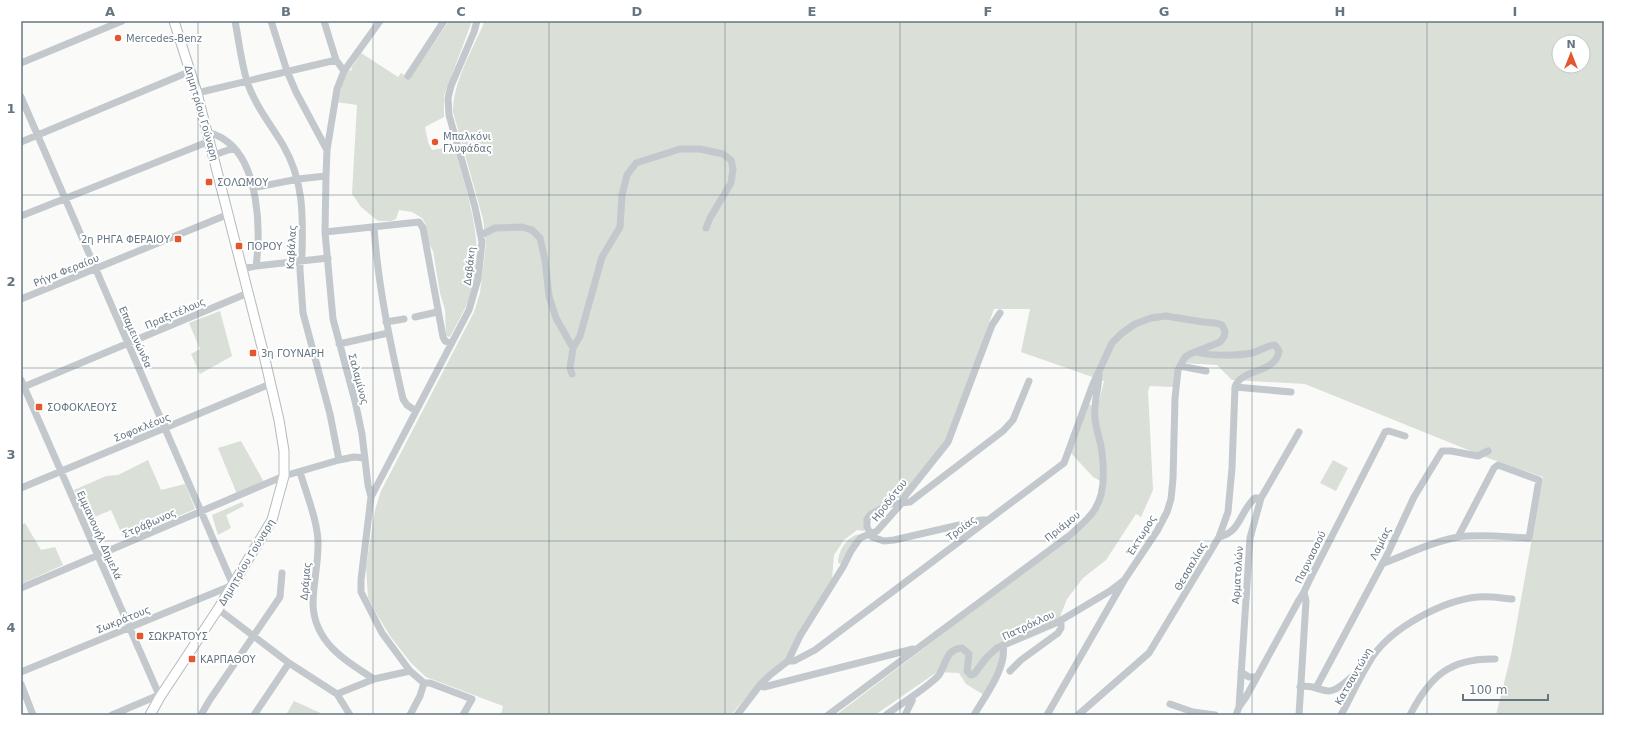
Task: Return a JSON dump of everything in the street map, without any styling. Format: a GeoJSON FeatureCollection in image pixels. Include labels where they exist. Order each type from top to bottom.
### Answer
{"type":"FeatureCollection","features":[{"type":"Feature","properties":{"kind":"main road","name":"Δημητρίου Γούναρη"},"geometry":{"type":"LineString","coordinates":[[150,715],[159,696],[218,609],[272,520],[284,476],[284,451],[279,420],[198,93],[174,21]]}},
{"type":"Feature","properties":{"kind":"street"},"geometry":{"type":"LineString","coordinates":[[100,21],[103,29]]}},
{"type":"Feature","properties":{"kind":"street"},"geometry":{"type":"LineString","coordinates":[[21,63],[122,21]]}},
{"type":"Feature","properties":{"kind":"street","name":"Καβάλας"},"geometry":{"type":"LineString","coordinates":[[235,21],[247,81],[255,100],[286,152],[298,179],[303,216],[302,255],[300,260],[303,313],[330,414],[339,460]]}},
{"type":"Feature","properties":{"kind":"street"},"geometry":{"type":"LineString","coordinates":[[271,21],[287,71],[296,92],[327,150]]}},
{"type":"Feature","properties":{"kind":"street"},"geometry":{"type":"LineString","coordinates":[[324,21],[336,60],[344,71]]}},
{"type":"Feature","properties":{"kind":"street","name":"Σαλαμίνος"},"geometry":{"type":"LineString","coordinates":[[380,21],[344,71],[337,89],[327,150],[326,176],[325,232],[333,319],[355,401],[362,434],[368,485],[371,497],[361,580],[362,592],[382,633],[410,671],[424,683],[430,683],[472,699],[463,715]]}},
{"type":"Feature","properties":{"kind":"street"},"geometry":{"type":"LineString","coordinates":[[408,76],[444,21]]}},
{"type":"Feature","properties":{"kind":"street","name":"Δαβάκη"},"geometry":{"type":"LineString","coordinates":[[371,497],[450,343],[469,310],[477,288],[482,242],[481,235],[475,207],[449,115],[448,98],[451,86],[474,32],[477,21]]}},
{"type":"Feature","properties":{"kind":"street"},"geometry":{"type":"LineString","coordinates":[[198,93],[336,60]]}},
{"type":"Feature","properties":{"kind":"street"},"geometry":{"type":"LineString","coordinates":[[21,142],[191,71]]}},
{"type":"Feature","properties":{"kind":"street","name":"Επαμεινώνδα"},"geometry":{"type":"LineString","coordinates":[[21,97],[233,585]]}},
{"type":"Feature","properties":{"kind":"street"},"geometry":{"type":"LineString","coordinates":[[21,216],[209,137],[219,136],[234,148],[241,158],[253,188],[259,243],[256,266]]}},
{"type":"Feature","properties":{"kind":"street"},"geometry":{"type":"LineString","coordinates":[[214,155],[234,148]]}},
{"type":"Feature","properties":{"kind":"street"},"geometry":{"type":"LineString","coordinates":[[572,374],[570,368],[573,348],[580,336],[602,256],[620,227],[622,195],[627,174],[636,163],[680,149],[700,149],[723,154],[731,160],[733,169],[731,183],[710,218],[706,228]]}},
{"type":"Feature","properties":{"kind":"street"},"geometry":{"type":"LineString","coordinates":[[253,188],[298,179],[326,176]]}},
{"type":"Feature","properties":{"kind":"street","name":"Ρήγα Φεραίου"},"geometry":{"type":"LineString","coordinates":[[21,299],[229,214]]}},
{"type":"Feature","properties":{"kind":"street"},"geometry":{"type":"LineString","coordinates":[[325,232],[419,222],[423,228],[437,312],[443,337],[450,343]]}},
{"type":"Feature","properties":{"kind":"street"},"geometry":{"type":"LineString","coordinates":[[374,227],[377,269],[388,333],[403,399],[407,405],[416,411]]}},
{"type":"Feature","properties":{"kind":"street"},"geometry":{"type":"LineString","coordinates":[[481,235],[495,228],[522,227],[532,230],[540,238],[545,260],[549,296],[556,318],[573,348]]}},
{"type":"Feature","properties":{"kind":"street"},"geometry":{"type":"LineString","coordinates":[[242,269],[300,260],[328,258]]}},
{"type":"Feature","properties":{"kind":"street","name":"Πραξιτέλους"},"geometry":{"type":"LineString","coordinates":[[23,388],[248,293]]}},
{"type":"Feature","properties":{"kind":"street"},"geometry":{"type":"LineString","coordinates":[[415,317],[437,312]]}},
{"type":"Feature","properties":{"kind":"street","name":"Ηροδότου"},"geometry":{"type":"LineString","coordinates":[[736,715],[770,675],[788,661],[800,636],[843,566],[851,550],[860,538],[877,531],[901,504],[905,496],[948,442],[992,325],[1000,313]]}},
{"type":"Feature","properties":{"kind":"street","name":"Πριάμου"},"geometry":{"type":"LineString","coordinates":[[828,715],[1070,535],[1087,520],[1101,498],[1103,477],[1102,456],[1094,418],[1095,402],[1099,383],[1099,371],[1112,343],[1122,333],[1135,324],[1151,318],[1166,316],[1203,322],[1216,322],[1222,325],[1225,331],[1224,337],[1220,342],[1196,352]]}},
{"type":"Feature","properties":{"kind":"street"},"geometry":{"type":"LineString","coordinates":[[386,322],[404,319]]}},
{"type":"Feature","properties":{"kind":"street"},"geometry":{"type":"LineString","coordinates":[[339,344],[388,333]]}},
{"type":"Feature","properties":{"kind":"street"},"geometry":{"type":"LineString","coordinates":[[1206,371],[1180,366],[1185,357],[1196,352],[1205,355],[1243,354],[1251,353],[1271,345],[1275,345],[1278,347],[1279,351],[1278,356],[1272,364],[1242,377],[1236,381],[1234,387],[1290,392]]}},
{"type":"Feature","properties":{"kind":"street","name":"Έκτωρος"},"geometry":{"type":"LineString","coordinates":[[1047,715],[1125,579],[1157,531],[1167,512],[1171,499],[1173,479],[1176,398],[1178,370],[1180,366]]}},
{"type":"Feature","properties":{"kind":"street","name":"Τροίας"},"geometry":{"type":"LineString","coordinates":[[788,661],[794,661],[815,650],[1064,463],[1099,371]]}},
{"type":"Feature","properties":{"kind":"street","name":"Εμμανουήλ Δημελά"},"geometry":{"type":"LineString","coordinates":[[21,380],[23,388],[61,471],[159,696]]}},
{"type":"Feature","properties":{"kind":"street"},"geometry":{"type":"LineString","coordinates":[[988,520],[981,520],[884,541],[872,537],[867,527],[867,519],[871,514],[890,504],[910,502],[1003,431],[1013,420],[1029,380]]}},
{"type":"Feature","properties":{"kind":"street","name":"Σοφοκλέους"},"geometry":{"type":"LineString","coordinates":[[21,488],[270,384]]}},
{"type":"Feature","properties":{"kind":"street","name":"Θεσσαλίας"},"geometry":{"type":"LineString","coordinates":[[1078,715],[1149,653],[1219,537],[1228,512],[1232,468],[1234,387]]}},
{"type":"Feature","properties":{"kind":"street","name":"Παρνασσού"},"geometry":{"type":"LineString","coordinates":[[1239,707],[1304,592],[1385,432],[1389,431],[1405,436]]}},
{"type":"Feature","properties":{"kind":"street"},"geometry":{"type":"LineString","coordinates":[[1260,498],[1299,432]]}},
{"type":"Feature","properties":{"kind":"street","name":"Λαμίας"},"geometry":{"type":"LineString","coordinates":[[1316,688],[1382,564],[1414,497],[1442,451],[1451,451],[1478,456],[1488,451]]}},
{"type":"Feature","properties":{"kind":"street","name":"Στράβωνος"},"geometry":{"type":"LineString","coordinates":[[21,588],[284,476],[339,460],[354,457],[365,458]]}},
{"type":"Feature","properties":{"kind":"street"},"geometry":{"type":"LineString","coordinates":[[1382,564],[1423,547],[1458,537],[1488,536],[1529,538],[1539,480],[1498,465],[1494,468],[1458,537]]}},
{"type":"Feature","properties":{"kind":"street","name":"Δράμας"},"geometry":{"type":"LineString","coordinates":[[300,472],[314,517],[319,544],[313,604],[317,622],[324,640],[332,649],[346,662],[374,679]]}},
{"type":"Feature","properties":{"kind":"street","name":"Αρματολών"},"geometry":{"type":"LineString","coordinates":[[1219,537],[1234,530],[1250,503],[1255,498],[1260,498],[1250,538],[1239,707],[1236,715]]}},
{"type":"Feature","properties":{"kind":"street"},"geometry":{"type":"LineString","coordinates":[[201,715],[280,597],[282,573]]}},
{"type":"Feature","properties":{"kind":"street","name":"Πατρόκλου"},"geometry":{"type":"LineString","coordinates":[[974,715],[999,671],[1004,657],[1003,645],[1061,620],[1110,591],[1125,579]]}},
{"type":"Feature","properties":{"kind":"street","name":"Σωκράτους"},"geometry":{"type":"LineString","coordinates":[[21,672],[233,585]]}},
{"type":"Feature","properties":{"kind":"street"},"geometry":{"type":"LineString","coordinates":[[1299,715],[1306,601],[1304,592]]}},
{"type":"Feature","properties":{"kind":"street","name":"Κατσαντώνη"},"geometry":{"type":"LineString","coordinates":[[1300,687],[1311,686],[1330,691],[1337,689],[1401,628],[1435,609],[1478,597],[1512,599]]}},
{"type":"Feature","properties":{"kind":"street"},"geometry":{"type":"LineString","coordinates":[[218,609],[289,663],[337,694],[350,715]]}},
{"type":"Feature","properties":{"kind":"street"},"geometry":{"type":"LineString","coordinates":[[1010,671],[1020,660],[1058,634],[1061,628],[1061,620]]}},
{"type":"Feature","properties":{"kind":"street"},"geometry":{"type":"LineString","coordinates":[[886,715],[939,675],[947,657],[956,648],[962,648],[969,654],[967,671],[971,675],[977,671],[987,657],[1003,645]]}},
{"type":"Feature","properties":{"kind":"street"},"geometry":{"type":"LineString","coordinates":[[760,686],[764,687],[917,648]]}},
{"type":"Feature","properties":{"kind":"street","name":"Κατσαντώνη"},"geometry":{"type":"LineString","coordinates":[[1341,715],[1374,655]]}},
{"type":"Feature","properties":{"kind":"street"},"geometry":{"type":"LineString","coordinates":[[1410,715],[1419,698],[1431,682],[1451,666],[1474,659],[1495,659]]}},
{"type":"Feature","properties":{"kind":"street"},"geometry":{"type":"LineString","coordinates":[[254,715],[289,663]]}},
{"type":"Feature","properties":{"kind":"street"},"geometry":{"type":"LineString","coordinates":[[337,694],[374,679],[410,671]]}},
{"type":"Feature","properties":{"kind":"street"},"geometry":{"type":"LineString","coordinates":[[1241,672],[1249,677],[1256,677]]}},
{"type":"Feature","properties":{"kind":"street"},"geometry":{"type":"LineString","coordinates":[[410,715],[420,696],[424,683]]}},
{"type":"Feature","properties":{"kind":"street"},"geometry":{"type":"LineString","coordinates":[[21,684],[33,715]]}},
{"type":"Feature","properties":{"kind":"street"},"geometry":{"type":"LineString","coordinates":[[112,715],[159,696]]}},
{"type":"Feature","properties":{"kind":"street"},"geometry":{"type":"LineString","coordinates":[[906,715],[913,696]]}},
{"type":"Feature","properties":{"kind":"street"},"geometry":{"type":"LineString","coordinates":[[1170,704],[1193,712],[1215,715]]}},
{"type":"Feature","properties":{"kind":"shaded area"},"geometry":{"type":"Polygon","coordinates":[[[449,21],[472,21],[444,96],[444,117],[425,127],[428,142],[432,150],[444,148],[448,154],[455,149],[474,224],[477,261],[469,299],[450,337],[446,336],[445,310],[440,293],[433,251],[429,244],[425,223],[422,218],[412,212],[399,210],[396,219],[391,221],[378,221],[361,207],[352,194],[357,105],[336,102],[346,73],[349,70],[351,71],[361,53],[398,77],[401,73],[410,79],[449,21]]]}},
{"type":"Feature","properties":{"kind":"shaded area"},"geometry":{"type":"Polygon","coordinates":[[[484,21],[1604,21],[1604,715],[1496,715],[1511,655],[1543,477],[1488,458],[1305,384],[1232,380],[1217,365],[1182,363],[1173,387],[1150,386],[1148,391],[1153,490],[1141,517],[1136,514],[1106,560],[1083,578],[1067,599],[1059,619],[999,645],[1001,658],[997,671],[984,695],[966,684],[959,673],[937,672],[875,715],[836,715],[1076,533],[1096,512],[1102,500],[1106,484],[1093,477],[1071,453],[1089,404],[1097,410],[1104,381],[1021,352],[1030,309],[994,309],[946,443],[900,497],[873,509],[868,513],[864,531],[857,530],[844,540],[834,555],[832,580],[784,661],[765,675],[731,715],[501,715],[503,706],[426,677],[411,663],[390,636],[375,611],[368,597],[366,567],[375,510],[381,491],[474,312],[480,293],[486,243],[483,219],[453,112],[459,79],[484,21]]]}},
{"type":"Feature","properties":{"kind":"shaded area"},"geometry":{"type":"Polygon","coordinates":[[[220,311],[232,356],[200,374],[191,354],[200,349],[189,323],[220,311]]]}},
{"type":"Feature","properties":{"kind":"shaded area"},"geometry":{"type":"Polygon","coordinates":[[[241,441],[264,482],[237,494],[218,448],[241,441]]]}},
{"type":"Feature","properties":{"kind":"shaded area"},"geometry":{"type":"Polygon","coordinates":[[[148,460],[161,490],[185,484],[195,509],[124,539],[111,510],[88,520],[74,490],[106,476],[118,475],[148,460]]]}},
{"type":"Feature","properties":{"kind":"shaded area"},"geometry":{"type":"Polygon","coordinates":[[[1333,460],[1348,468],[1336,491],[1320,483],[1333,460]]]}},
{"type":"Feature","properties":{"kind":"shaded area"},"geometry":{"type":"Polygon","coordinates":[[[242,502],[244,506],[226,515],[231,528],[218,535],[212,515],[242,502]]]}},
{"type":"Feature","properties":{"kind":"shaded area"},"geometry":{"type":"Polygon","coordinates":[[[25,523],[41,550],[55,547],[63,565],[23,583],[21,579],[21,525],[25,523]]]}},
{"type":"Feature","properties":{"kind":"shaded area"},"geometry":{"type":"Polygon","coordinates":[[[858,534],[842,564],[838,563],[839,554],[846,542],[858,534]]]}},
{"type":"Feature","properties":{"kind":"shaded area"},"geometry":{"type":"Polygon","coordinates":[[[294,701],[325,715],[286,715],[294,701]]]}},
{"type":"Feature","properties":{"kind":"place","name":"Mercedes-Benz"},"geometry":{"type":"Point","coordinates":[118,38]}},
{"type":"Feature","properties":{"kind":"place","name":"Μπαλκόνι Γλυφάδας"},"geometry":{"type":"Point","coordinates":[435,142]}},
{"type":"Feature","properties":{"kind":"place","name":"ΣΟΛΩΜΟΥ"},"geometry":{"type":"Point","coordinates":[209,182]}},
{"type":"Feature","properties":{"kind":"place","name":"2η ΡΗΓΑ ΦΕΡΑΙΟΥ"},"geometry":{"type":"Point","coordinates":[178,239]}},
{"type":"Feature","properties":{"kind":"place","name":"ΠΟΡΟΥ"},"geometry":{"type":"Point","coordinates":[239,246]}},
{"type":"Feature","properties":{"kind":"place","name":"3η ΓΟΥΝΑΡΗ"},"geometry":{"type":"Point","coordinates":[253,353]}},
{"type":"Feature","properties":{"kind":"place","name":"ΣΟΦΟΚΛΕΟΥΣ"},"geometry":{"type":"Point","coordinates":[39,407]}},
{"type":"Feature","properties":{"kind":"place","name":"ΣΩΚΡΑΤΟΥΣ"},"geometry":{"type":"Point","coordinates":[140,636]}},
{"type":"Feature","properties":{"kind":"place","name":"ΚΑΡΠΑΘΟΥ"},"geometry":{"type":"Point","coordinates":[192,659]}}]}
